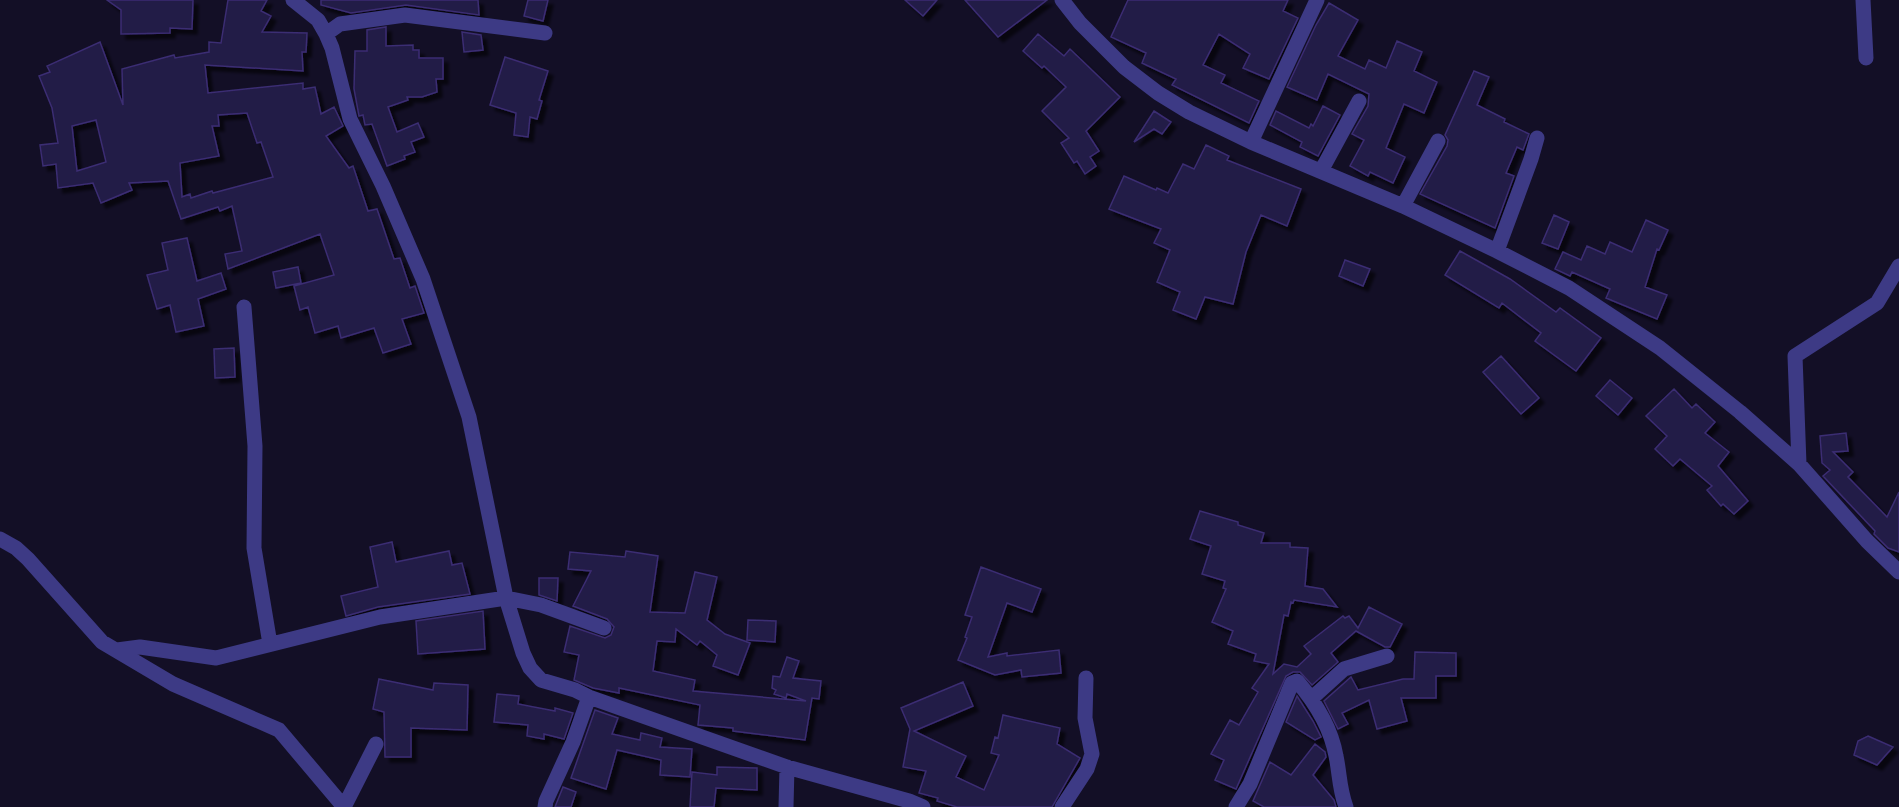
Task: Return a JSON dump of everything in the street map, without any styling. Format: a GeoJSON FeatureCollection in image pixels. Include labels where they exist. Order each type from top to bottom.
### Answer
{"type":"FeatureCollection","features":[{"type":"Feature","properties":{"kind":"street"},"geometry":{"type":"LineString","coordinates":[[293,0],[318,20],[326,34],[332,48],[350,119],[423,279],[469,417],[506,598],[524,653],[535,675],[541,680],[575,690],[589,697],[787,767],[909,801],[923,807]]}},
{"type":"Feature","properties":{"kind":"street"},"geometry":{"type":"LineString","coordinates":[[1062,0],[1080,23],[1124,67],[1189,112],[1251,142],[1403,206],[1497,251],[1569,288],[1660,348],[1740,412],[1799,464],[1867,542],[1899,572]]}},
{"type":"Feature","properties":{"kind":"street"},"geometry":{"type":"LineString","coordinates":[[1251,142],[1317,0]]}},
{"type":"Feature","properties":{"kind":"street"},"geometry":{"type":"LineString","coordinates":[[1863,0],[1866,58]]}},
{"type":"Feature","properties":{"kind":"street"},"geometry":{"type":"LineString","coordinates":[[326,34],[340,24],[405,15],[545,33]]}},
{"type":"Feature","properties":{"kind":"street"},"geometry":{"type":"LineString","coordinates":[[1321,171],[1359,101]]}},
{"type":"Feature","properties":{"kind":"street"},"geometry":{"type":"LineString","coordinates":[[1497,251],[1537,138]]}},
{"type":"Feature","properties":{"kind":"street"},"geometry":{"type":"LineString","coordinates":[[1403,206],[1438,141]]}},
{"type":"Feature","properties":{"kind":"street"},"geometry":{"type":"LineString","coordinates":[[1799,464],[1796,356],[1877,303],[1899,266]]}},
{"type":"Feature","properties":{"kind":"street"},"geometry":{"type":"LineString","coordinates":[[244,307],[255,446],[254,548],[270,644]]}},
{"type":"Feature","properties":{"kind":"street"},"geometry":{"type":"LineString","coordinates":[[0,539],[16,548],[28,559],[97,638],[173,684],[279,730],[344,807],[376,744]]}},
{"type":"Feature","properties":{"kind":"street"},"geometry":{"type":"LineString","coordinates":[[117,650],[140,647],[216,658],[380,617],[506,598],[541,605],[604,628]]}},
{"type":"Feature","properties":{"kind":"street"},"geometry":{"type":"LineString","coordinates":[[1312,698],[1349,666],[1387,657]]}},
{"type":"Feature","properties":{"kind":"street"},"geometry":{"type":"LineString","coordinates":[[1062,807],[1088,769],[1092,753],[1085,718],[1086,678]]}},
{"type":"Feature","properties":{"kind":"street"},"geometry":{"type":"LineString","coordinates":[[1236,807],[1250,784],[1293,681],[1297,681],[1312,698],[1325,722],[1336,754],[1339,783],[1346,807]]}},
{"type":"Feature","properties":{"kind":"street"},"geometry":{"type":"LineString","coordinates":[[545,807],[573,742],[589,697]]}},
{"type":"Feature","properties":{"kind":"street"},"geometry":{"type":"LineString","coordinates":[[786,807],[787,767]]}},
{"type":"Feature","properties":{"kind":"building"},"geometry":{"type":"Polygon","coordinates":[[[107,0],[193,0],[192,29],[170,28],[170,33],[121,34],[121,10],[107,0]]]}},
{"type":"Feature","properties":{"kind":"building"},"geometry":{"type":"Polygon","coordinates":[[[228,0],[267,0],[261,11],[271,16],[262,32],[307,33],[306,52],[302,52],[303,71],[205,65],[208,93],[303,83],[303,89],[315,87],[321,114],[334,107],[343,126],[326,136],[349,168],[353,166],[368,211],[377,209],[394,259],[400,258],[410,288],[415,286],[424,313],[402,319],[411,344],[383,353],[374,328],[341,338],[338,326],[315,333],[308,307],[300,310],[294,286],[334,275],[320,234],[228,269],[225,254],[242,251],[232,206],[220,211],[218,207],[181,219],[168,181],[129,183],[132,190],[101,203],[93,183],[58,188],[56,164],[43,166],[40,145],[58,143],[52,108],[39,76],[50,72],[47,66],[100,42],[123,105],[122,69],[174,55],[175,58],[209,52],[209,42],[221,43],[228,0]],[[247,113],[218,115],[219,126],[212,126],[219,156],[180,163],[182,197],[190,194],[191,198],[273,177],[261,142],[257,143],[247,113]],[[96,120],[72,126],[77,171],[106,162],[96,120]]]}},
{"type":"Feature","properties":{"kind":"building"},"geometry":{"type":"Polygon","coordinates":[[[321,0],[478,0],[479,15],[406,5],[351,13],[321,5],[321,0]]]}},
{"type":"Feature","properties":{"kind":"building"},"geometry":{"type":"Polygon","coordinates":[[[528,0],[548,0],[543,21],[524,16],[528,0]]]}},
{"type":"Feature","properties":{"kind":"building"},"geometry":{"type":"Polygon","coordinates":[[[905,0],[937,0],[923,16],[905,0]]]}},
{"type":"Feature","properties":{"kind":"building"},"geometry":{"type":"Polygon","coordinates":[[[965,0],[1047,0],[998,37],[965,0]]]}},
{"type":"Feature","properties":{"kind":"building"},"geometry":{"type":"Polygon","coordinates":[[[1128,0],[1288,0],[1283,11],[1298,18],[1269,79],[1243,68],[1250,54],[1219,34],[1203,65],[1225,75],[1221,83],[1259,101],[1249,123],[1172,85],[1176,79],[1142,63],[1146,53],[1111,37],[1128,0]]]}},
{"type":"Feature","properties":{"kind":"building"},"geometry":{"type":"Polygon","coordinates":[[[1329,3],[1358,20],[1338,56],[1365,69],[1369,60],[1386,68],[1397,41],[1422,52],[1414,71],[1437,82],[1424,113],[1404,104],[1386,148],[1405,157],[1393,183],[1370,172],[1368,176],[1350,166],[1364,140],[1352,134],[1368,106],[1369,94],[1328,74],[1317,100],[1287,87],[1329,3]]]}},
{"type":"Feature","properties":{"kind":"building"},"geometry":{"type":"Polygon","coordinates":[[[386,27],[386,46],[413,45],[413,50],[419,50],[419,58],[443,58],[443,79],[436,79],[437,92],[422,97],[407,97],[408,100],[388,107],[397,132],[418,123],[424,137],[411,142],[415,152],[387,166],[372,124],[365,125],[363,115],[359,116],[354,89],[355,51],[367,51],[367,30],[386,27]]]}},
{"type":"Feature","properties":{"kind":"building"},"geometry":{"type":"Polygon","coordinates":[[[462,32],[481,35],[483,50],[464,52],[462,32]]]}},
{"type":"Feature","properties":{"kind":"building"},"geometry":{"type":"Polygon","coordinates":[[[1038,34],[1064,56],[1070,49],[1120,97],[1086,131],[1099,151],[1090,157],[1096,166],[1085,174],[1077,161],[1074,163],[1061,143],[1069,138],[1042,111],[1066,87],[1044,66],[1042,68],[1023,51],[1038,34]]]}},
{"type":"Feature","properties":{"kind":"building"},"geometry":{"type":"Polygon","coordinates":[[[505,57],[548,71],[539,100],[542,101],[537,119],[530,117],[528,137],[514,135],[516,113],[490,105],[505,57]]]}},
{"type":"Feature","properties":{"kind":"building"},"geometry":{"type":"Polygon","coordinates":[[[1474,71],[1489,77],[1477,105],[1529,134],[1523,150],[1517,147],[1506,173],[1514,176],[1495,228],[1420,194],[1447,146],[1448,140],[1445,135],[1474,71]]]}},
{"type":"Feature","properties":{"kind":"building"},"geometry":{"type":"Polygon","coordinates":[[[1323,106],[1340,115],[1318,156],[1300,147],[1302,142],[1270,125],[1276,111],[1309,128],[1311,124],[1313,126],[1323,106]]]}},
{"type":"Feature","properties":{"kind":"building"},"geometry":{"type":"Polygon","coordinates":[[[1154,111],[1171,122],[1162,134],[1154,129],[1134,142],[1154,111]]]}},
{"type":"Feature","properties":{"kind":"building"},"geometry":{"type":"Polygon","coordinates":[[[1206,145],[1229,156],[1227,160],[1301,189],[1287,226],[1261,215],[1246,252],[1233,304],[1205,297],[1196,319],[1173,310],[1180,292],[1157,282],[1170,250],[1154,243],[1161,229],[1109,209],[1124,176],[1168,193],[1183,164],[1194,169],[1206,145]]]}},
{"type":"Feature","properties":{"kind":"building"},"geometry":{"type":"Polygon","coordinates":[[[1554,215],[1569,222],[1558,249],[1542,243],[1554,215]]]}},
{"type":"Feature","properties":{"kind":"building"},"geometry":{"type":"Polygon","coordinates":[[[1646,220],[1668,230],[1659,250],[1657,249],[1645,287],[1667,295],[1657,319],[1606,298],[1610,289],[1572,272],[1570,276],[1555,269],[1563,252],[1581,260],[1587,246],[1605,254],[1610,242],[1632,252],[1646,220]]]}},
{"type":"Feature","properties":{"kind":"building"},"geometry":{"type":"Polygon","coordinates":[[[187,238],[197,281],[221,273],[226,289],[198,299],[204,326],[176,332],[170,305],[157,309],[147,275],[168,270],[162,243],[187,238]]]}},
{"type":"Feature","properties":{"kind":"building"},"geometry":{"type":"Polygon","coordinates":[[[1460,251],[1510,279],[1556,312],[1560,308],[1601,338],[1576,371],[1535,341],[1541,333],[1502,303],[1499,308],[1445,275],[1460,251]]]}},
{"type":"Feature","properties":{"kind":"building"},"geometry":{"type":"Polygon","coordinates":[[[1345,260],[1370,269],[1363,286],[1339,276],[1345,260]]]}},
{"type":"Feature","properties":{"kind":"building"},"geometry":{"type":"Polygon","coordinates":[[[298,267],[301,283],[276,288],[273,272],[298,267]]]}},
{"type":"Feature","properties":{"kind":"building"},"geometry":{"type":"Polygon","coordinates":[[[234,348],[235,377],[215,378],[214,349],[234,348]]]}},
{"type":"Feature","properties":{"kind":"building"},"geometry":{"type":"Polygon","coordinates":[[[1501,356],[1539,398],[1521,414],[1483,372],[1501,356]]]}},
{"type":"Feature","properties":{"kind":"building"},"geometry":{"type":"Polygon","coordinates":[[[1610,380],[1632,398],[1618,415],[1596,396],[1610,380]]]}},
{"type":"Feature","properties":{"kind":"building"},"geometry":{"type":"Polygon","coordinates":[[[1674,389],[1692,408],[1696,404],[1715,422],[1705,433],[1729,452],[1718,466],[1748,501],[1734,514],[1723,504],[1721,506],[1707,490],[1712,486],[1680,459],[1673,466],[1655,449],[1667,436],[1646,416],[1674,389]]]}},
{"type":"Feature","properties":{"kind":"building"},"geometry":{"type":"Polygon","coordinates":[[[1846,433],[1848,451],[1833,452],[1853,472],[1848,477],[1887,517],[1899,492],[1899,552],[1888,548],[1874,534],[1875,531],[1823,476],[1830,470],[1822,463],[1820,436],[1846,433]]]}},
{"type":"Feature","properties":{"kind":"building"},"geometry":{"type":"Polygon","coordinates":[[[1200,511],[1238,522],[1238,525],[1264,533],[1261,543],[1290,543],[1290,547],[1308,548],[1305,586],[1323,589],[1337,607],[1294,600],[1293,603],[1291,602],[1288,616],[1284,615],[1273,674],[1284,664],[1297,667],[1311,654],[1304,646],[1343,616],[1345,618],[1349,616],[1358,628],[1369,607],[1402,624],[1390,647],[1385,647],[1356,631],[1331,653],[1338,662],[1312,685],[1300,672],[1293,672],[1286,676],[1236,789],[1215,780],[1224,760],[1211,754],[1230,720],[1239,725],[1258,692],[1252,688],[1269,664],[1254,661],[1256,654],[1228,644],[1233,631],[1212,622],[1226,589],[1223,588],[1225,581],[1202,574],[1211,546],[1190,539],[1200,511]]]}},
{"type":"Feature","properties":{"kind":"building"},"geometry":{"type":"Polygon","coordinates":[[[392,542],[396,562],[449,551],[452,565],[462,563],[470,594],[378,607],[346,616],[341,596],[378,587],[370,547],[392,542]]]}},
{"type":"Feature","properties":{"kind":"building"},"geometry":{"type":"Polygon","coordinates":[[[626,551],[658,556],[650,612],[685,613],[695,572],[717,577],[707,620],[725,634],[750,643],[738,675],[713,666],[717,655],[700,641],[697,645],[676,629],[675,642],[657,641],[653,671],[695,680],[693,691],[806,701],[787,694],[786,698],[774,694],[776,690],[772,688],[773,676],[780,677],[787,657],[799,661],[793,678],[821,681],[819,699],[812,698],[805,740],[733,731],[733,728],[698,725],[700,705],[619,688],[619,693],[593,688],[574,680],[579,655],[564,652],[570,626],[605,638],[611,635],[614,627],[607,619],[573,606],[591,571],[568,569],[570,552],[625,557],[626,551]]]}},
{"type":"Feature","properties":{"kind":"building"},"geometry":{"type":"Polygon","coordinates":[[[981,567],[1041,589],[1032,612],[1007,603],[988,657],[1007,653],[1007,656],[1059,650],[1061,673],[1022,677],[1021,670],[995,675],[958,660],[972,617],[965,615],[981,567]]]}},
{"type":"Feature","properties":{"kind":"building"},"geometry":{"type":"Polygon","coordinates":[[[539,578],[558,578],[557,601],[539,595],[539,578]]]}},
{"type":"Feature","properties":{"kind":"building"},"geometry":{"type":"Polygon","coordinates":[[[483,611],[485,649],[418,654],[416,621],[483,611]]]}},
{"type":"Feature","properties":{"kind":"building"},"geometry":{"type":"Polygon","coordinates":[[[748,620],[776,621],[775,642],[747,640],[748,620]]]}},
{"type":"Feature","properties":{"kind":"building"},"geometry":{"type":"Polygon","coordinates":[[[1415,652],[1456,653],[1456,676],[1436,676],[1436,698],[1401,698],[1407,721],[1377,729],[1369,700],[1342,713],[1348,724],[1338,729],[1324,701],[1351,677],[1358,690],[1403,679],[1414,679],[1415,652]]]}},
{"type":"Feature","properties":{"kind":"building"},"geometry":{"type":"Polygon","coordinates":[[[379,679],[433,690],[434,683],[468,685],[467,730],[411,728],[411,757],[385,757],[384,712],[373,709],[379,679]]]}},
{"type":"Feature","properties":{"kind":"building"},"geometry":{"type":"Polygon","coordinates":[[[963,682],[973,706],[914,731],[966,756],[956,777],[984,790],[999,755],[991,753],[995,737],[998,738],[1003,715],[1060,728],[1057,744],[1080,758],[1052,807],[957,807],[937,801],[938,798],[919,793],[926,771],[903,767],[910,729],[901,708],[963,682]]]}},
{"type":"Feature","properties":{"kind":"building"},"geometry":{"type":"Polygon","coordinates":[[[497,694],[519,696],[518,704],[555,711],[555,708],[573,713],[564,739],[544,734],[544,739],[527,736],[528,725],[494,722],[497,694]]]}},
{"type":"Feature","properties":{"kind":"building"},"geometry":{"type":"Polygon","coordinates":[[[1297,696],[1321,737],[1315,740],[1286,722],[1297,696]]]}},
{"type":"Feature","properties":{"kind":"building"},"geometry":{"type":"Polygon","coordinates":[[[595,710],[618,718],[612,734],[640,740],[641,733],[662,738],[660,747],[692,749],[690,777],[660,775],[661,760],[617,750],[606,789],[571,778],[595,710]]]}},
{"type":"Feature","properties":{"kind":"building"},"geometry":{"type":"Polygon","coordinates":[[[1868,736],[1893,747],[1877,765],[1854,755],[1858,741],[1868,736]]]}},
{"type":"Feature","properties":{"kind":"building"},"geometry":{"type":"Polygon","coordinates":[[[1315,744],[1325,752],[1326,757],[1313,775],[1334,800],[1336,807],[1264,807],[1253,801],[1270,762],[1291,775],[1315,744]]]}},
{"type":"Feature","properties":{"kind":"building"},"geometry":{"type":"Polygon","coordinates":[[[717,767],[757,768],[757,790],[716,788],[714,807],[690,807],[692,772],[717,775],[717,767]]]}},
{"type":"Feature","properties":{"kind":"building"},"geometry":{"type":"Polygon","coordinates":[[[563,787],[576,792],[571,807],[555,807],[563,787]]]}}]}
